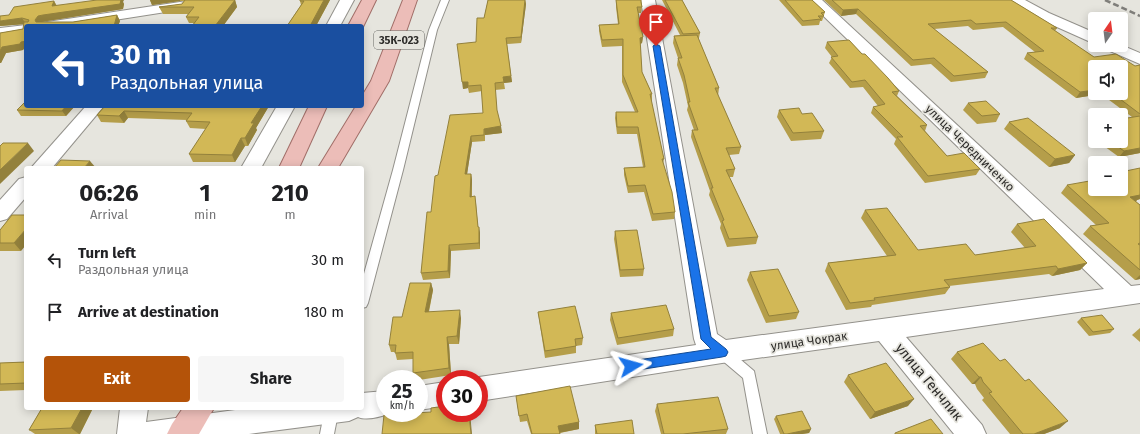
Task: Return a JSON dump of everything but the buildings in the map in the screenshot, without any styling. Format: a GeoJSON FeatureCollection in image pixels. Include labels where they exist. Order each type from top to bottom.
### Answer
{"type":"FeatureCollection","features":[{"type":"Feature","properties":{"kind":"main road"},"geometry":{"type":"LineString","coordinates":[[357,24],[369,0]]}},
{"type":"Feature","properties":{"kind":"main road"},"geometry":{"type":"LineString","coordinates":[[364,108],[380,81],[410,0]]}},
{"type":"Feature","properties":{"kind":"main road","name":"35К-023"},"geometry":{"type":"LineString","coordinates":[[380,81],[418,0]]}},
{"type":"Feature","properties":{"kind":"main road"},"geometry":{"type":"LineString","coordinates":[[290,166],[317,108]]}},
{"type":"Feature","properties":{"kind":"main road"},"geometry":{"type":"LineString","coordinates":[[329,166],[364,108]]}},
{"type":"Feature","properties":{"kind":"street"},"geometry":{"type":"LineString","coordinates":[[334,24],[347,0]]}},
{"type":"Feature","properties":{"kind":"street"},"geometry":{"type":"LineString","coordinates":[[648,0],[706,339],[722,352]]}},
{"type":"Feature","properties":{"kind":"street","name":"улица Чередниченко"},"geometry":{"type":"LineString","coordinates":[[814,0],[1133,295]]}},
{"type":"Feature","properties":{"kind":"street"},"geometry":{"type":"LineString","coordinates":[[1015,0],[1044,16],[1088,36]]}},
{"type":"Feature","properties":{"kind":"street"},"geometry":{"type":"LineString","coordinates":[[168,21],[183,3]]}},
{"type":"Feature","properties":{"kind":"street"},"geometry":{"type":"LineString","coordinates":[[59,24],[183,3]]}},
{"type":"Feature","properties":{"kind":"street"},"geometry":{"type":"LineString","coordinates":[[0,33],[24,29]]}},
{"type":"Feature","properties":{"kind":"street"},"geometry":{"type":"LineString","coordinates":[[1124,52],[1140,59]]}},
{"type":"Feature","properties":{"kind":"street"},"geometry":{"type":"LineString","coordinates":[[42,166],[93,108]]}},
{"type":"Feature","properties":{"kind":"street"},"geometry":{"type":"LineString","coordinates":[[251,166],[285,108]]}},
{"type":"Feature","properties":{"kind":"street"},"geometry":{"type":"LineString","coordinates":[[0,214],[24,186]]}},
{"type":"Feature","properties":{"kind":"street","name":"улица Чокрак"},"geometry":{"type":"LineString","coordinates":[[488,388],[722,352],[1133,295]]}},
{"type":"Feature","properties":{"kind":"street","name":"улица Генчлик"},"geometry":{"type":"LineString","coordinates":[[885,330],[972,434]]}},
{"type":"Feature","properties":{"kind":"street"},"geometry":{"type":"LineString","coordinates":[[364,406],[376,404]]}},
{"type":"Feature","properties":{"kind":"street"},"geometry":{"type":"LineString","coordinates":[[130,434],[134,410]]}},
{"type":"Feature","properties":{"kind":"street"},"geometry":{"type":"LineString","coordinates":[[150,434],[188,420],[335,415]]}},
{"type":"Feature","properties":{"kind":"lane"},"geometry":{"type":"LineString","coordinates":[[364,295],[398,170],[433,30],[445,0]]}},
{"type":"Feature","properties":{"kind":"lane"},"geometry":{"type":"LineString","coordinates":[[722,352],[749,375],[760,434]]}},
{"type":"Feature","properties":{"kind":"railway"},"geometry":{"type":"LineString","coordinates":[[1105,0],[1140,16]]}},
{"type":"Feature","properties":{"kind":"route"},"geometry":{"type":"LineString","coordinates":[[631,366],[722,352],[706,339],[656,46]]}}]}
